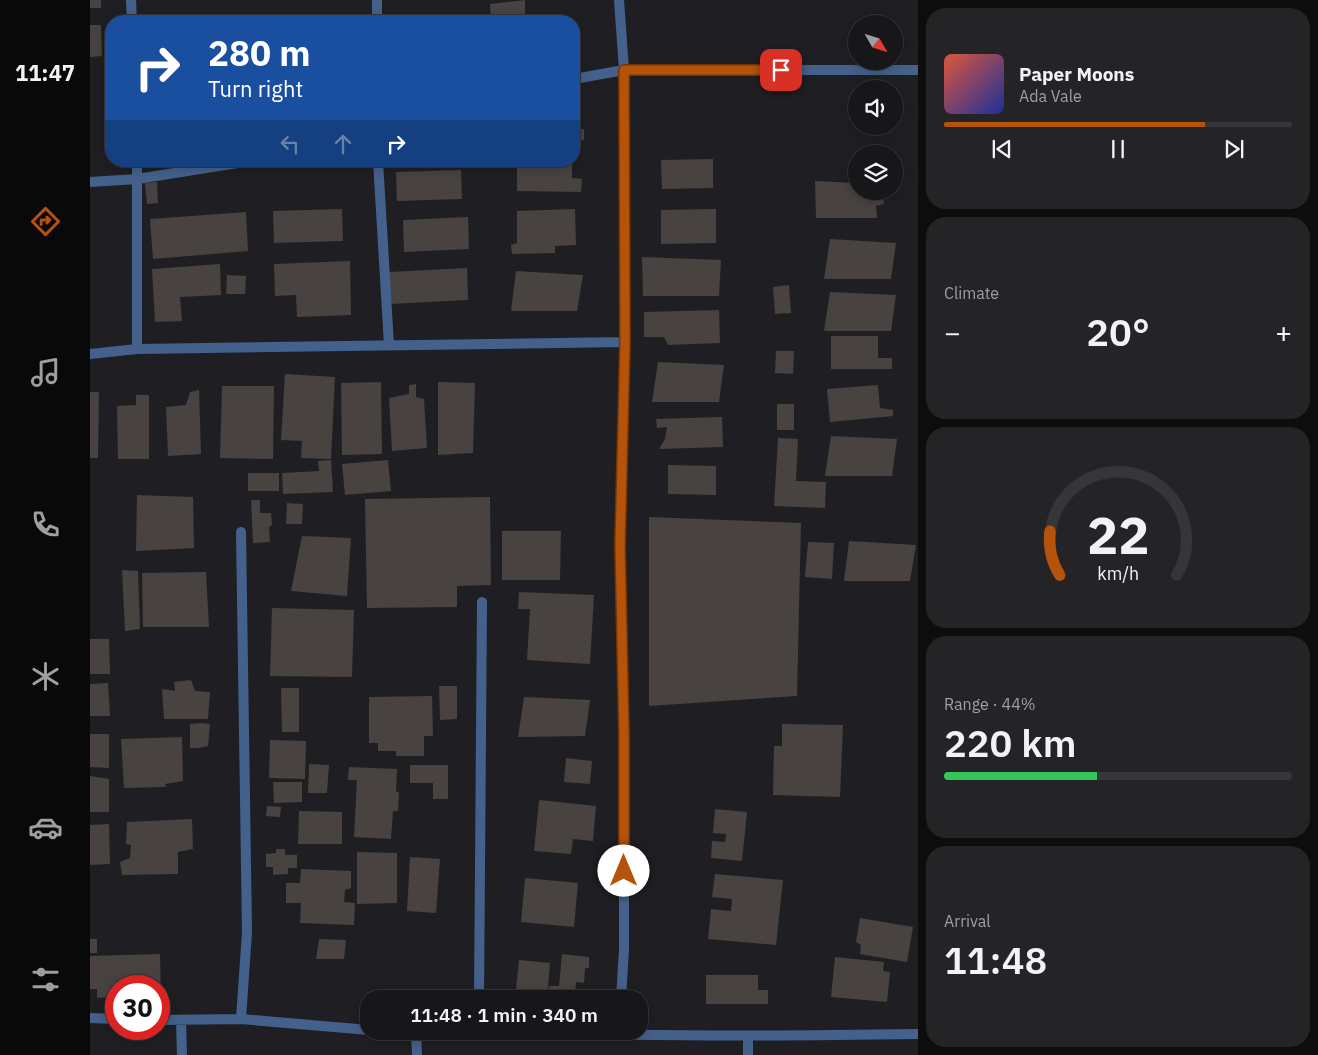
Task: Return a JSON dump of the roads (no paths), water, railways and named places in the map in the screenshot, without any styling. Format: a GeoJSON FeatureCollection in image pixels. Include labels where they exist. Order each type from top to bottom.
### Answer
{"type":"FeatureCollection","features":[{"type":"Feature","properties":{"kind":"street"},"geometry":{"type":"LineString","coordinates":[[131,0],[132,15]]}},
{"type":"Feature","properties":{"kind":"street"},"geometry":{"type":"LineString","coordinates":[[377,0],[377,15]]}},
{"type":"Feature","properties":{"kind":"street"},"geometry":{"type":"LineString","coordinates":[[619,0],[624,70],[625,342],[620,545],[624,735],[622,990]]}},
{"type":"Feature","properties":{"kind":"street"},"geometry":{"type":"LineString","coordinates":[[580,78],[624,70],[918,70]]}},
{"type":"Feature","properties":{"kind":"street"},"geometry":{"type":"LineString","coordinates":[[137,167],[137,350]]}},
{"type":"Feature","properties":{"kind":"street"},"geometry":{"type":"LineString","coordinates":[[90,182],[137,179],[212,167]]}},
{"type":"Feature","properties":{"kind":"street"},"geometry":{"type":"LineString","coordinates":[[378,167],[389,345]]}},
{"type":"Feature","properties":{"kind":"street"},"geometry":{"type":"LineString","coordinates":[[90,354],[137,350],[625,342]]}},
{"type":"Feature","properties":{"kind":"street"},"geometry":{"type":"LineString","coordinates":[[241,532],[247,932],[241,1019]]}},
{"type":"Feature","properties":{"kind":"street"},"geometry":{"type":"LineString","coordinates":[[479,990],[482,602]]}},
{"type":"Feature","properties":{"kind":"street"},"geometry":{"type":"LineString","coordinates":[[90,1018],[105,1019]]}},
{"type":"Feature","properties":{"kind":"street"},"geometry":{"type":"LineString","coordinates":[[170,1020],[241,1019],[360,1029]]}},
{"type":"Feature","properties":{"kind":"street"},"geometry":{"type":"LineString","coordinates":[[181,1021],[182,1055]]}},
{"type":"Feature","properties":{"kind":"street"},"geometry":{"type":"LineString","coordinates":[[648,1034],[748,1037],[918,1034]]}},
{"type":"Feature","properties":{"kind":"street"},"geometry":{"type":"LineString","coordinates":[[748,1037],[748,1055]]}},
{"type":"Feature","properties":{"kind":"street"},"geometry":{"type":"LineString","coordinates":[[416,1040],[417,1055]]}}]}
